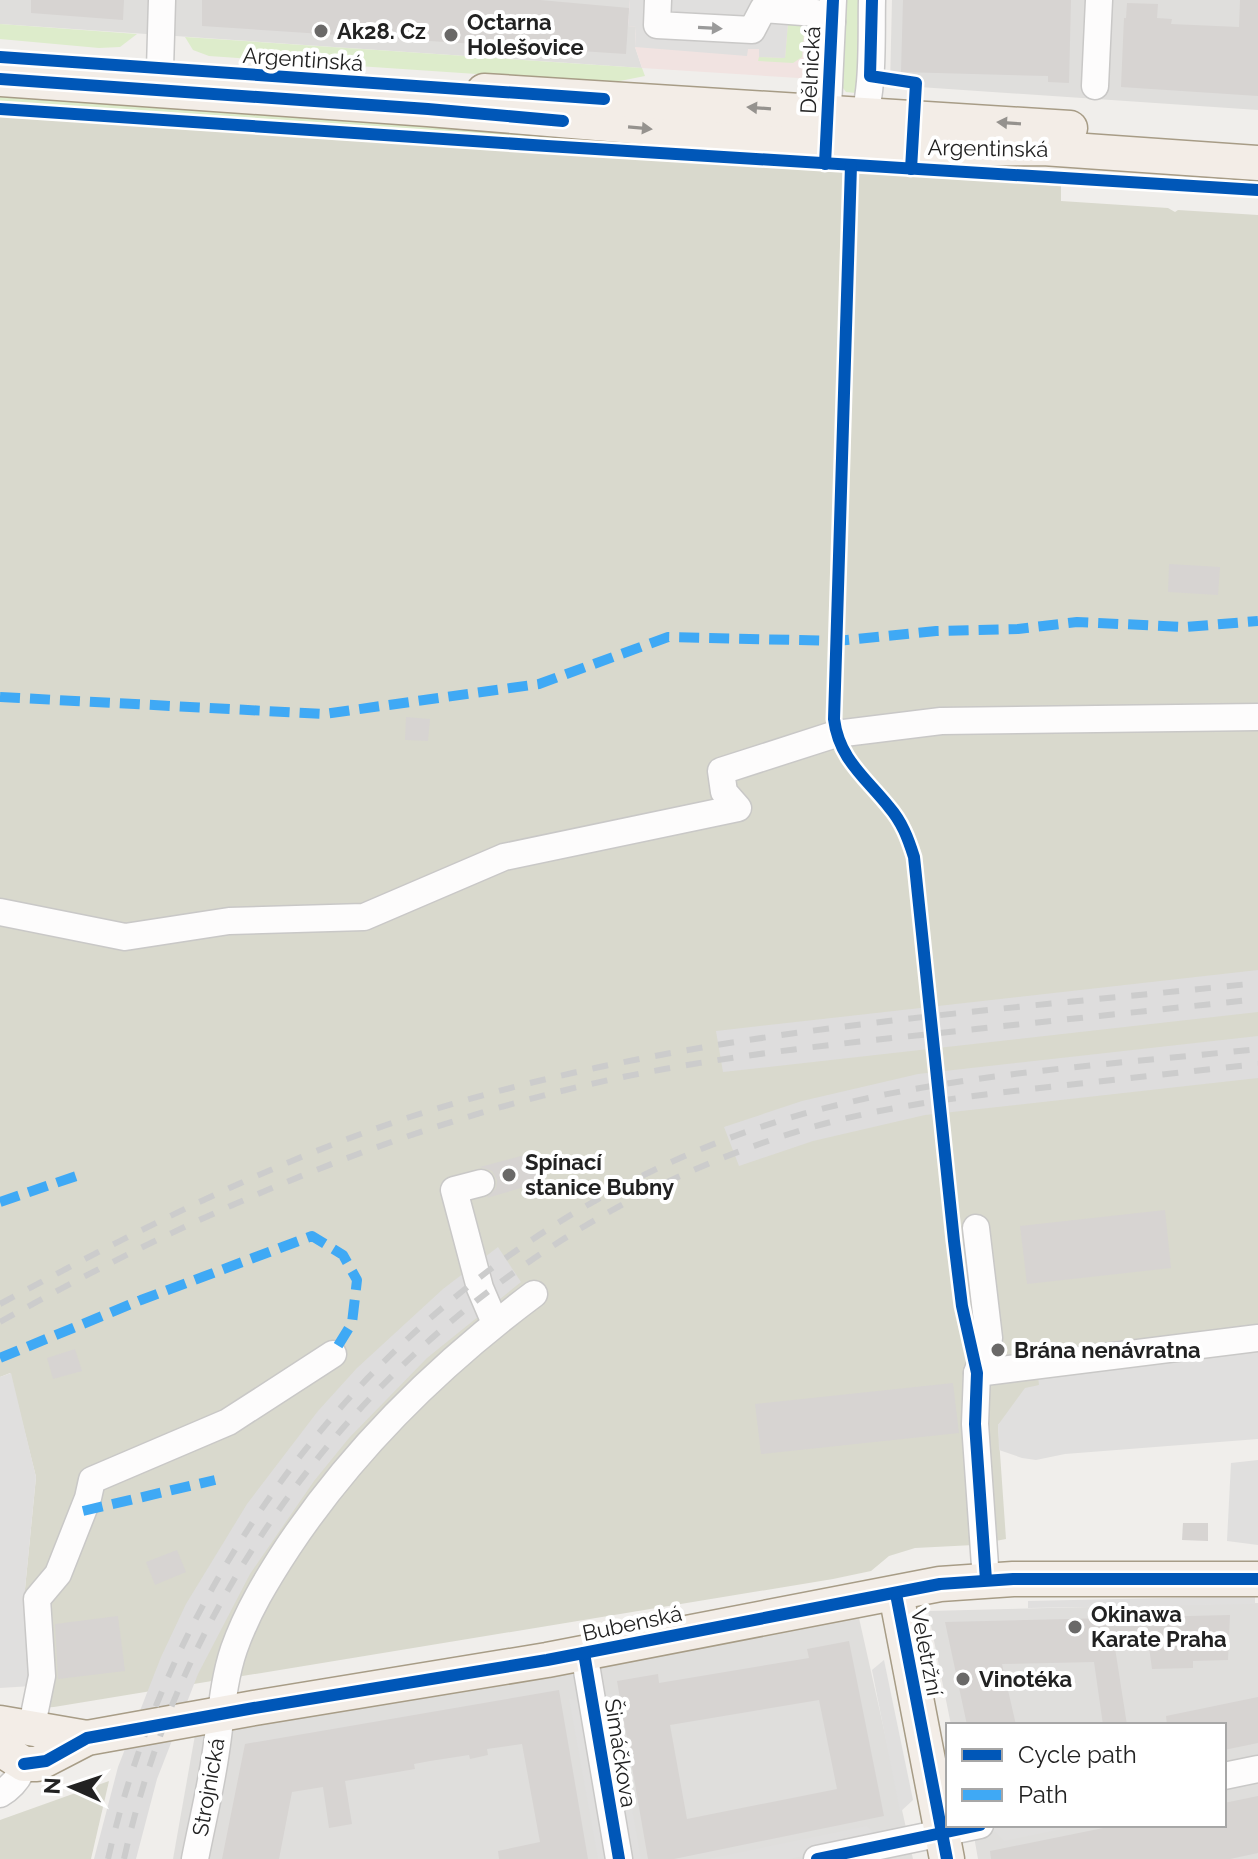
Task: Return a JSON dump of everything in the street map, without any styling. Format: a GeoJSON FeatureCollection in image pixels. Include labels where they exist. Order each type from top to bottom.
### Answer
{"type":"FeatureCollection","features":[{"type":"Feature","properties":{"kind":"main road","name":"Argentinská"},"geometry":{"type":"LineString","coordinates":[[0,57],[160,69],[832,133],[960,149],[1043,148],[1258,163]]}},
{"type":"Feature","properties":{"kind":"main road","name":"Argentinská"},"geometry":{"type":"LineString","coordinates":[[0,79],[832,133],[865,114],[1258,140]]}},
{"type":"Feature","properties":{"kind":"main road","name":"Bubenská"},"geometry":{"type":"LineString","coordinates":[[12,1757],[46,1761],[87,1738],[584,1653],[940,1584],[986,1580],[1258,1579]]}},
{"type":"Feature","properties":{"kind":"main road","name":"Veletržní"},"geometry":{"type":"LineString","coordinates":[[896,1594],[944,1846]]}},
{"type":"Feature","properties":{"kind":"main road"},"geometry":{"type":"LineString","coordinates":[[10,1729],[87,1738]]}},
{"type":"Feature","properties":{"kind":"street"},"geometry":{"type":"LineString","coordinates":[[160,69],[162,0]]}},
{"type":"Feature","properties":{"kind":"street"},"geometry":{"type":"LineString","coordinates":[[658,0],[657,25],[752,30],[761,5],[816,13],[833,11]]}},
{"type":"Feature","properties":{"kind":"street"},"geometry":{"type":"LineString","coordinates":[[865,114],[870,76],[872,0]]}},
{"type":"Feature","properties":{"kind":"street"},"geometry":{"type":"LineString","coordinates":[[1095,86],[1099,0]]}},
{"type":"Feature","properties":{"kind":"street","name":"Dělnická"},"geometry":{"type":"LineString","coordinates":[[832,133],[833,11]]}},
{"type":"Feature","properties":{"kind":"street"},"geometry":{"type":"LineString","coordinates":[[0,912],[125,937],[229,921],[364,917],[504,857],[738,808],[724,792],[721,771],[836,734],[941,721],[1258,717]]}},
{"type":"Feature","properties":{"kind":"street"},"geometry":{"type":"LineString","coordinates":[[481,1183],[454,1190],[480,1288],[495,1323]]}},
{"type":"Feature","properties":{"kind":"street"},"geometry":{"type":"LineString","coordinates":[[976,1228],[989,1338],[977,1373],[975,1424],[986,1580]]}},
{"type":"Feature","properties":{"kind":"street","name":"Strojnická"},"geometry":{"type":"LineString","coordinates":[[195,1859],[228,1671],[241,1632],[262,1588],[298,1533],[386,1423],[426,1383],[495,1323],[534,1294]]}},
{"type":"Feature","properties":{"kind":"street"},"geometry":{"type":"LineString","coordinates":[[977,1373],[1258,1338]]}},
{"type":"Feature","properties":{"kind":"street"},"geometry":{"type":"LineString","coordinates":[[0,1794],[21,1773],[12,1757],[10,1729],[42,1676],[37,1599],[58,1574],[92,1480],[228,1422],[333,1354]]}},
{"type":"Feature","properties":{"kind":"street","name":"Šimáčkova"},"geometry":{"type":"LineString","coordinates":[[584,1653],[619,1859]]}},
{"type":"Feature","properties":{"kind":"street"},"geometry":{"type":"LineString","coordinates":[[1226,1776],[1258,1769]]}},
{"type":"Feature","properties":{"kind":"street"},"geometry":{"type":"LineString","coordinates":[[817,1859],[944,1846],[977,1827]]}},
{"type":"Feature","properties":{"kind":"shaded area"},"geometry":{"type":"Polygon","coordinates":[[[0,0],[630,0],[628,25],[636,26],[635,47],[642,68],[0,24],[0,0]]]}},
{"type":"Feature","properties":{"kind":"shaded area"},"geometry":{"type":"Polygon","coordinates":[[[630,0],[821,0],[815,79],[642,68],[635,47],[636,27],[628,26],[630,0]]]}},
{"type":"Feature","properties":{"kind":"shaded area"},"geometry":{"type":"Polygon","coordinates":[[[630,0],[805,0],[788,22],[785,58],[759,57],[759,49],[748,49],[747,56],[635,47],[636,27],[628,26],[630,0]]]}},
{"type":"Feature","properties":{"kind":"shaded area"},"geometry":{"type":"Polygon","coordinates":[[[892,0],[1258,0],[1258,110],[890,85],[892,0]]]}},
{"type":"Feature","properties":{"kind":"shaded area"},"geometry":{"type":"Polygon","coordinates":[[[0,113],[1061,186],[1061,201],[1168,208],[1175,212],[1258,215],[1258,1345],[1039,1385],[998,1425],[1006,1539],[974,1545],[915,1548],[889,1556],[871,1571],[833,1579],[35,1708],[25,1589],[36,1477],[10,1373],[0,1377],[0,113]]]}},
{"type":"Feature","properties":{"kind":"shaded area"},"geometry":{"type":"Polygon","coordinates":[[[1258,1345],[1258,1439],[1065,1454],[1036,1460],[999,1450],[998,1425],[1025,1388],[1039,1385],[1038,1376],[1258,1345]]]}},
{"type":"Feature","properties":{"kind":"shaded area"},"geometry":{"type":"Polygon","coordinates":[[[11,1373],[36,1477],[25,1589],[32,1686],[0,1688],[0,1377],[11,1373]]]}},
{"type":"Feature","properties":{"kind":"shaded area"},"geometry":{"type":"Polygon","coordinates":[[[1258,1460],[1258,1545],[1227,1541],[1231,1463],[1258,1460]]]}},
{"type":"Feature","properties":{"kind":"shaded area"},"geometry":{"type":"Polygon","coordinates":[[[1255,1596],[1255,1604],[1028,1608],[1028,1601],[1255,1596]]]}},
{"type":"Feature","properties":{"kind":"shaded area"},"geometry":{"type":"Polygon","coordinates":[[[1258,1603],[1258,1859],[978,1859],[972,1827],[1226,1827],[1226,1723],[951,1723],[928,1611],[1258,1603]]]}},
{"type":"Feature","properties":{"kind":"shaded area"},"geometry":{"type":"Polygon","coordinates":[[[859,1618],[913,1859],[173,1859],[195,1735],[859,1618]]]}},
{"type":"Feature","properties":{"kind":"shaded area"},"geometry":{"type":"Polygon","coordinates":[[[884,1660],[913,1800],[900,1812],[872,1670],[884,1660]]]}},
{"type":"Feature","properties":{"kind":"shaded area"},"geometry":{"type":"Polygon","coordinates":[[[612,1693],[641,1859],[625,1859],[598,1700],[612,1693]]]}},
{"type":"Feature","properties":{"kind":"shaded area"},"geometry":{"type":"Polygon","coordinates":[[[569,1699],[585,1702],[612,1859],[598,1859],[569,1699]]]}},
{"type":"Feature","properties":{"kind":"shaded area"},"geometry":{"type":"Polygon","coordinates":[[[109,1781],[91,1859],[0,1859],[0,1820],[109,1781]]]}},
{"type":"Feature","properties":{"kind":"shaded area"},"geometry":{"type":"Polygon","coordinates":[[[867,1826],[880,1840],[789,1859],[708,1859],[867,1826]]]}},
{"type":"Feature","properties":{"kind":"shaded area"},"geometry":{"type":"Polygon","coordinates":[[[997,1827],[1071,1827],[1004,1841],[992,1828],[997,1827]]]}},
{"type":"Feature","properties":{"kind":"green space"},"geometry":{"type":"Polygon","coordinates":[[[846,0],[863,0],[861,83],[856,93],[846,92],[843,88],[846,0]]]}},
{"type":"Feature","properties":{"kind":"green space"},"geometry":{"type":"Polygon","coordinates":[[[805,19],[802,57],[793,63],[758,61],[759,57],[785,58],[788,22],[805,19]]]}},
{"type":"Feature","properties":{"kind":"green space"},"geometry":{"type":"Polygon","coordinates":[[[0,24],[137,34],[120,47],[99,48],[0,39],[0,24]]]}},
{"type":"Feature","properties":{"kind":"green space"},"geometry":{"type":"Polygon","coordinates":[[[185,37],[642,68],[645,76],[610,83],[209,56],[193,50],[185,37]]]}},
{"type":"Feature","properties":{"kind":"green space"},"geometry":{"type":"Polygon","coordinates":[[[0,93],[760,151],[771,157],[0,102],[0,93]]]}},
{"type":"Feature","properties":{"kind":"pier"},"geometry":{"type":"Polygon","coordinates":[[[1258,970],[1258,1012],[723,1072],[716,1031],[1258,970]]]}},
{"type":"Feature","properties":{"kind":"pier"},"geometry":{"type":"Polygon","coordinates":[[[1258,1036],[1258,1078],[925,1115],[813,1141],[739,1166],[724,1127],[802,1101],[918,1074],[1258,1036]]]}},
{"type":"Feature","properties":{"kind":"pier"},"geometry":{"type":"Polygon","coordinates":[[[498,1247],[521,1282],[427,1358],[349,1438],[314,1481],[250,1574],[198,1674],[157,1779],[136,1859],[94,1859],[118,1767],[161,1657],[186,1604],[247,1504],[318,1411],[357,1368],[443,1289],[498,1247]]]}},
{"type":"Feature","properties":{"kind":"building"},"geometry":{"type":"Polygon","coordinates":[[[31,0],[124,0],[123,20],[31,13],[31,0]]]}},
{"type":"Feature","properties":{"kind":"building"},"geometry":{"type":"Polygon","coordinates":[[[202,0],[540,0],[629,8],[626,54],[202,26],[202,0]]]}},
{"type":"Feature","properties":{"kind":"building"},"geometry":{"type":"Polygon","coordinates":[[[903,0],[1071,0],[1069,83],[1048,82],[1048,76],[901,72],[903,0]]]}},
{"type":"Feature","properties":{"kind":"building"},"geometry":{"type":"Polygon","coordinates":[[[1240,0],[1258,0],[1258,96],[1121,87],[1127,3],[1158,4],[1157,18],[1172,19],[1171,24],[1239,27],[1240,0]]]}},
{"type":"Feature","properties":{"kind":"building"},"geometry":{"type":"Polygon","coordinates":[[[1169,564],[1220,567],[1218,595],[1168,592],[1169,564]]]}},
{"type":"Feature","properties":{"kind":"building"},"geometry":{"type":"Polygon","coordinates":[[[406,717],[430,719],[428,741],[405,740],[406,717]]]}},
{"type":"Feature","properties":{"kind":"building","name":"Spínací stanice Bubny"},"geometry":{"type":"Polygon","coordinates":[[[532,1153],[541,1182],[487,1198],[496,1188],[497,1180],[492,1171],[480,1167],[532,1153]]]}},
{"type":"Feature","properties":{"kind":"building"},"geometry":{"type":"Polygon","coordinates":[[[1165,1210],[1171,1268],[1027,1284],[1020,1226],[1165,1210]]]}},
{"type":"Feature","properties":{"kind":"building"},"geometry":{"type":"Polygon","coordinates":[[[75,1349],[82,1371],[53,1379],[47,1358],[75,1349]]]}},
{"type":"Feature","properties":{"kind":"building"},"geometry":{"type":"Polygon","coordinates":[[[953,1383],[959,1433],[761,1454],[755,1404],[953,1383]]]}},
{"type":"Feature","properties":{"kind":"building"},"geometry":{"type":"Polygon","coordinates":[[[1183,1523],[1208,1523],[1208,1541],[1182,1540],[1183,1523]]]}},
{"type":"Feature","properties":{"kind":"building"},"geometry":{"type":"Polygon","coordinates":[[[177,1550],[186,1572],[155,1585],[146,1562],[177,1550]]]}},
{"type":"Feature","properties":{"kind":"building"},"geometry":{"type":"Polygon","coordinates":[[[1230,1615],[1228,1660],[1193,1661],[1193,1668],[1152,1669],[1149,1647],[1115,1648],[1127,1723],[1103,1723],[1094,1662],[1002,1664],[1016,1723],[967,1723],[945,1622],[1230,1615]]]}},
{"type":"Feature","properties":{"kind":"building"},"geometry":{"type":"Polygon","coordinates":[[[118,1616],[125,1671],[58,1679],[55,1624],[118,1616]]]}},
{"type":"Feature","properties":{"kind":"building"},"geometry":{"type":"Polygon","coordinates":[[[849,1641],[884,1816],[674,1859],[648,1859],[617,1681],[658,1674],[659,1683],[809,1658],[807,1649],[849,1641]],[[819,1700],[670,1725],[687,1819],[837,1789],[819,1700]]]}},
{"type":"Feature","properties":{"kind":"building"},"geometry":{"type":"Polygon","coordinates":[[[559,1690],[588,1859],[499,1859],[498,1851],[540,1842],[522,1744],[487,1749],[488,1755],[470,1759],[469,1755],[430,1761],[414,1764],[415,1769],[345,1781],[352,1824],[329,1828],[323,1787],[292,1792],[279,1859],[222,1859],[245,1744],[559,1690]]]}},
{"type":"Feature","properties":{"kind":"building"},"geometry":{"type":"Polygon","coordinates":[[[1258,1697],[1258,1743],[1226,1750],[1226,1723],[1167,1723],[1166,1716],[1258,1697]]]}},
{"type":"Feature","properties":{"kind":"building"},"geometry":{"type":"Polygon","coordinates":[[[1258,1796],[1258,1853],[1230,1859],[991,1859],[990,1851],[1108,1827],[1226,1827],[1226,1803],[1258,1796]]]}},
{"type":"Feature","properties":{"kind":"railway"},"geometry":{"type":"LineString","coordinates":[[0,1304],[151,1225],[306,1155],[413,1116],[516,1087],[620,1063],[832,1028],[1258,983]]}},
{"type":"Feature","properties":{"kind":"railway"},"geometry":{"type":"LineString","coordinates":[[0,1322],[225,1208],[381,1146],[541,1096],[623,1077],[776,1052],[1258,999]]}},
{"type":"Feature","properties":{"kind":"railway"},"geometry":{"type":"LineString","coordinates":[[108,1859],[147,1730],[202,1607],[272,1493],[357,1390],[454,1298],[563,1220],[682,1157],[810,1112],[976,1079],[1258,1049]]}},
{"type":"Feature","properties":{"kind":"railway"},"geometry":{"type":"LineString","coordinates":[[124,1859],[162,1732],[216,1612],[285,1502],[368,1401],[463,1312],[569,1236],[685,1174],[838,1120],[953,1099],[1258,1064]]}},
{"type":"Feature","properties":{"kind":"marked path"},"geometry":{"type":"LineString","coordinates":[[0,697],[324,714],[539,684],[668,637],[837,641],[1077,622],[1186,627],[1258,621]]}},
{"type":"Feature","properties":{"kind":"marked path"},"geometry":{"type":"LineString","coordinates":[[0,1202],[85,1173]]}},
{"type":"Feature","properties":{"kind":"marked path"},"geometry":{"type":"LineString","coordinates":[[0,1358],[141,1300],[312,1236],[343,1255],[357,1280],[352,1323],[333,1354]]}},
{"type":"Feature","properties":{"kind":"marked path"},"geometry":{"type":"LineString","coordinates":[[83,1511],[215,1480]]}},
{"type":"Feature","properties":{"kind":"cycle path"},"geometry":{"type":"LineString","coordinates":[[825,164],[833,0]]}},
{"type":"Feature","properties":{"kind":"cycle path"},"geometry":{"type":"LineString","coordinates":[[872,0],[870,76],[916,83],[911,169]]}},
{"type":"Feature","properties":{"kind":"cycle path"},"geometry":{"type":"LineString","coordinates":[[0,57],[604,99]]}},
{"type":"Feature","properties":{"kind":"cycle path"},"geometry":{"type":"LineString","coordinates":[[0,79],[563,121]]}},
{"type":"Feature","properties":{"kind":"cycle path"},"geometry":{"type":"LineString","coordinates":[[0,109],[1258,190]]}},
{"type":"Feature","properties":{"kind":"cycle path"},"geometry":{"type":"LineString","coordinates":[[851,165],[834,719],[847,757],[898,818],[914,857],[954,1241],[962,1306],[977,1373],[975,1424],[986,1580]]}},
{"type":"Feature","properties":{"kind":"cycle path"},"geometry":{"type":"LineString","coordinates":[[24,1764],[46,1761],[87,1738],[547,1660],[940,1584],[1013,1579],[1258,1579]]}},
{"type":"Feature","properties":{"kind":"cycle path"},"geometry":{"type":"LineString","coordinates":[[896,1594],[947,1859]]}},
{"type":"Feature","properties":{"kind":"cycle path"},"geometry":{"type":"LineString","coordinates":[[584,1653],[619,1859]]}},
{"type":"Feature","properties":{"kind":"cycle path"},"geometry":{"type":"LineString","coordinates":[[817,1859],[970,1827]]}},
{"type":"Feature","properties":{"kind":"place","name":"Ak28. Cz"},"geometry":{"type":"Point","coordinates":[321,31]}},
{"type":"Feature","properties":{"kind":"place","name":"Octarna Holešovice"},"geometry":{"type":"Point","coordinates":[451,35]}},
{"type":"Feature","properties":{"kind":"place","name":"Spínací stanice Bubny"},"geometry":{"type":"Point","coordinates":[509,1175]}},
{"type":"Feature","properties":{"kind":"place","name":"Brána nenávratna"},"geometry":{"type":"Point","coordinates":[998,1350]}},
{"type":"Feature","properties":{"kind":"place","name":"Okinawa Karate Praha"},"geometry":{"type":"Point","coordinates":[1075,1627]}},
{"type":"Feature","properties":{"kind":"place","name":"Vinotéka"},"geometry":{"type":"Point","coordinates":[963,1679]}}]}
